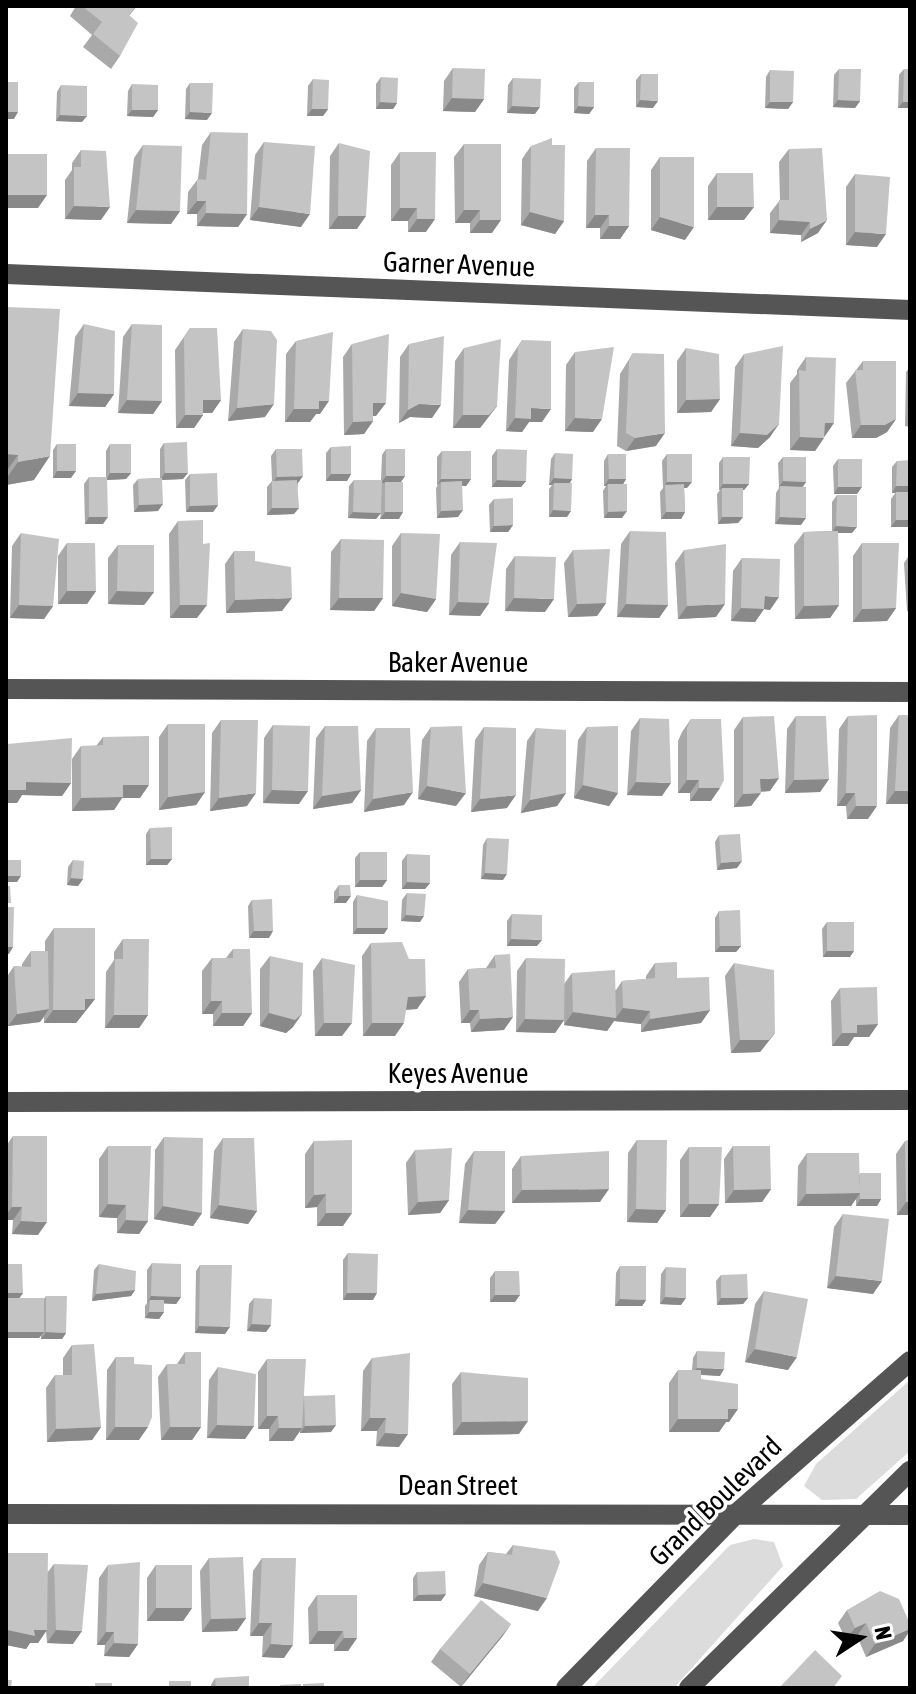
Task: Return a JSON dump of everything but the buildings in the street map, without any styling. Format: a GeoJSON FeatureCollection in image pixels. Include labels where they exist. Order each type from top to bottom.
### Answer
{"type":"FeatureCollection","features":[{"type":"Feature","properties":{"kind":"street","name":"Garner Avenue"},"geometry":{"type":"LineString","coordinates":[[6,274],[910,310]]}},
{"type":"Feature","properties":{"kind":"street","name":"Baker Avenue"},"geometry":{"type":"LineString","coordinates":[[6,689],[910,692]]}},
{"type":"Feature","properties":{"kind":"street","name":"Keyes Avenue"},"geometry":{"type":"LineString","coordinates":[[6,1102],[910,1100]]}},
{"type":"Feature","properties":{"kind":"street","name":"Grand Boulevard"},"geometry":{"type":"LineString","coordinates":[[566,1688],[737,1513],[910,1361]]}},
{"type":"Feature","properties":{"kind":"street"},"geometry":{"type":"LineString","coordinates":[[689,1688],[859,1516],[910,1471]]}},
{"type":"Feature","properties":{"kind":"street","name":"Dean Street"},"geometry":{"type":"LineString","coordinates":[[6,1514],[910,1515]]}},
{"type":"Feature","properties":{"kind":"shaded area"},"geometry":{"type":"Polygon","coordinates":[[[910,1380],[910,1451],[856,1499],[822,1500],[804,1486],[816,1464],[910,1380]]]}},
{"type":"Feature","properties":{"kind":"shaded area"},"geometry":{"type":"Polygon","coordinates":[[[754,1539],[774,1542],[783,1566],[674,1688],[592,1688],[730,1545],[754,1539]]]}}]}
